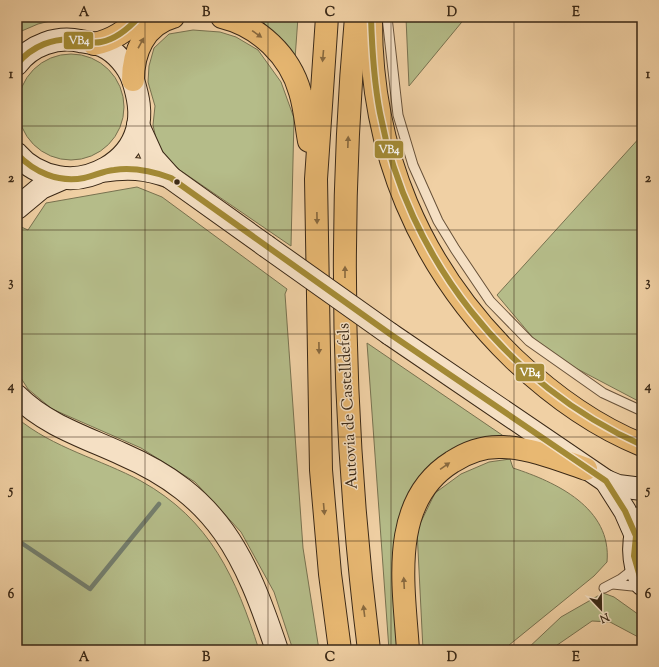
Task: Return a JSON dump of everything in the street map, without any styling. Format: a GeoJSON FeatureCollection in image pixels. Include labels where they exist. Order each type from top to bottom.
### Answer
{"type":"FeatureCollection","features":[{"type":"Feature","properties":{"kind":"highway"},"geometry":{"type":"LineString","coordinates":[[94,44],[104,42],[119,35],[139,17]]}},
{"type":"Feature","properties":{"kind":"highway"},"geometry":{"type":"LineString","coordinates":[[133,80],[133,63],[142,40],[158,23],[173,17]]}},
{"type":"Feature","properties":{"kind":"highway"},"geometry":{"type":"LineString","coordinates":[[222,17],[244,25],[256,32],[272,45],[287,63],[300,91],[316,179]]}},
{"type":"Feature","properties":{"kind":"highway","name":"Autovia de Castelldefels"},"geometry":{"type":"LineString","coordinates":[[327,17],[316,179],[321,470],[330,574],[340,650]]}},
{"type":"Feature","properties":{"kind":"highway","name":"Autovia de Castelldefels"},"geometry":{"type":"LineString","coordinates":[[356,17],[350,78],[345,213],[345,338],[350,466],[359,570],[369,650]]}},
{"type":"Feature","properties":{"kind":"highway"},"geometry":{"type":"LineString","coordinates":[[371,17],[373,72],[383,132],[393,168],[405,202],[436,265],[462,301],[497,343],[529,374],[584,414],[613,431],[642,445]]}},
{"type":"Feature","properties":{"kind":"highway"},"geometry":{"type":"LineString","coordinates":[[408,650],[403,566],[407,528],[412,508],[419,494],[437,472],[459,457],[476,450],[503,447],[526,451],[586,469]]}},
{"type":"Feature","properties":{"kind":"main road"},"geometry":{"type":"LineString","coordinates":[[21,56],[40,45],[58,40],[77,40],[104,46],[122,61],[133,80],[139,105],[138,125],[134,138],[128,148],[111,165],[102,171]]}},
{"type":"Feature","properties":{"kind":"main road"},"geometry":{"type":"LineString","coordinates":[[138,125],[153,158],[171,178],[390,334],[586,469],[606,481],[618,486],[642,489]]}},
{"type":"Feature","properties":{"kind":"main road"},"geometry":{"type":"LineString","coordinates":[[17,154],[26,164],[40,172],[64,178],[83,178],[102,171],[119,168],[138,168],[152,170],[171,178]]}},
{"type":"Feature","properties":{"kind":"main road"},"geometry":{"type":"LineString","coordinates":[[17,208],[41,188],[64,178]]}},
{"type":"Feature","properties":{"kind":"main road"},"geometry":{"type":"LineString","coordinates":[[17,396],[42,417],[156,470],[174,482],[204,509],[229,538],[248,572],[261,602],[277,650]]}},
{"type":"Feature","properties":{"kind":"main road"},"geometry":{"type":"LineString","coordinates":[[606,481],[625,511],[639,526],[634,544],[639,575]]}},
{"type":"Feature","properties":{"kind":"lane"},"geometry":{"type":"LineString","coordinates":[[387,17],[398,115],[413,165],[438,221],[455,249],[490,301],[529,341],[603,393],[642,411]]}},
{"type":"Feature","properties":{"kind":"lane"},"geometry":{"type":"LineString","coordinates":[[639,575],[628,575],[609,586],[642,587]]}},
{"type":"Feature","properties":{"kind":"green space"},"geometry":{"type":"Polygon","coordinates":[[[17,17],[66,17],[38,24],[17,33],[17,17]]]}},
{"type":"Feature","properties":{"kind":"green space"},"geometry":{"type":"Polygon","coordinates":[[[251,17],[298,17],[295,59],[264,23],[251,17]]]}},
{"type":"Feature","properties":{"kind":"green space"},"geometry":{"type":"Polygon","coordinates":[[[466,17],[409,86],[406,18],[466,17]]]}},
{"type":"Feature","properties":{"kind":"green space"},"geometry":{"type":"Polygon","coordinates":[[[193,30],[220,32],[236,37],[258,50],[281,82],[294,118],[291,246],[171,164],[157,143],[153,125],[155,106],[148,82],[149,66],[154,48],[169,34],[193,30]]]}},
{"type":"Feature","properties":{"kind":"green space"},"geometry":{"type":"Polygon","coordinates":[[[71,54],[91,58],[109,69],[120,87],[124,107],[120,127],[109,145],[91,156],[71,160],[51,156],[33,145],[22,127],[18,107],[22,87],[33,69],[51,58],[71,54]]]}},
{"type":"Feature","properties":{"kind":"green space"},"geometry":{"type":"Polygon","coordinates":[[[642,135],[642,403],[568,364],[534,339],[497,295],[642,135]]]}},
{"type":"Feature","properties":{"kind":"green space"},"geometry":{"type":"Polygon","coordinates":[[[137,187],[162,197],[287,289],[285,294],[303,548],[319,650],[293,650],[274,592],[241,532],[195,482],[141,448],[52,409],[28,389],[17,372],[17,230],[19,226],[28,230],[46,203],[137,187]]]}},
{"type":"Feature","properties":{"kind":"green space"},"geometry":{"type":"Polygon","coordinates":[[[367,343],[505,437],[426,470],[412,487],[402,508],[398,536],[399,650],[389,650],[367,343]]]}},
{"type":"Feature","properties":{"kind":"green space"},"geometry":{"type":"Polygon","coordinates":[[[17,418],[31,428],[61,445],[141,481],[165,497],[186,514],[218,553],[230,575],[241,599],[259,650],[17,650],[17,418]]]}},
{"type":"Feature","properties":{"kind":"green space"},"geometry":{"type":"Polygon","coordinates":[[[510,459],[513,468],[547,481],[563,490],[578,500],[591,512],[600,526],[606,543],[607,562],[594,576],[503,650],[423,650],[417,530],[435,493],[461,474],[489,462],[510,459]]]}},
{"type":"Feature","properties":{"kind":"green space"},"geometry":{"type":"Polygon","coordinates":[[[603,593],[614,597],[642,617],[642,639],[610,622],[592,621],[550,650],[526,650],[561,617],[603,593]]]}},
{"type":"Feature","properties":{"kind":"waterway"},"geometry":{"type":"LineString","coordinates":[[17,540],[90,589],[159,504]]}},
{"type":"Feature","properties":{"kind":"transit line","name":"VB4"},"geometry":{"type":"LineString","coordinates":[[17,64],[29,52],[44,44],[68,39],[95,43],[107,41],[122,32],[139,17]]}},
{"type":"Feature","properties":{"kind":"transit line","name":"VB4"},"geometry":{"type":"LineString","coordinates":[[371,17],[376,89],[380,113],[394,166],[413,217],[439,266],[471,311],[507,352],[548,388],[593,420],[642,445]]}},
{"type":"Feature","properties":{"kind":"transit line","name":"VB4"},"geometry":{"type":"LineString","coordinates":[[17,154],[39,171],[47,175],[65,179],[84,178],[121,169],[136,169],[157,173],[171,178],[390,334],[606,481],[625,511],[636,536],[634,556],[642,584]]}}]}
